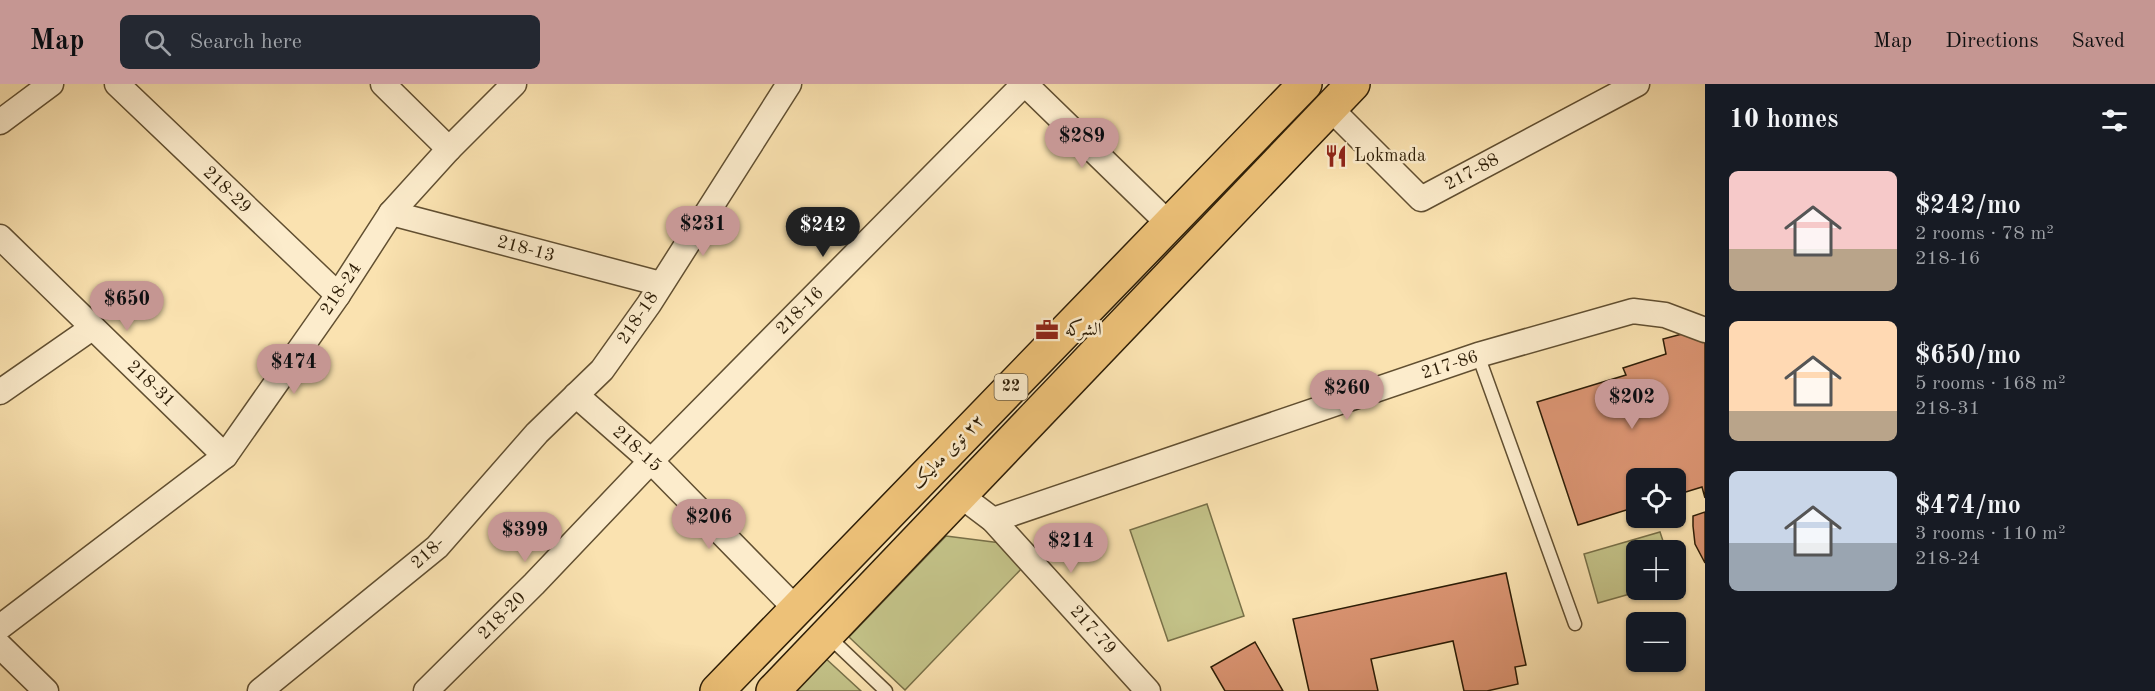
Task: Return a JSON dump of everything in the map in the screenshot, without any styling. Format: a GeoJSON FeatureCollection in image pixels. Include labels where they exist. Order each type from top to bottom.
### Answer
{"type":"FeatureCollection","features":[{"type":"Feature","properties":{"kind":"main road","name":"٢٢ توی مەلیک"},"geometry":{"type":"LineString","coordinates":[[717,691],[1305,84]]}},
{"type":"Feature","properties":{"kind":"main road","name":"22"},"geometry":{"type":"LineString","coordinates":[[773,691],[1353,84]]}},
{"type":"Feature","properties":{"kind":"street"},"geometry":{"type":"LineString","coordinates":[[0,122],[51,84]]}},
{"type":"Feature","properties":{"kind":"street","name":"218-29"},"geometry":{"type":"LineString","coordinates":[[117,84],[338,296]]}},
{"type":"Feature","properties":{"kind":"street"},"geometry":{"type":"LineString","coordinates":[[383,84],[449,148]]}},
{"type":"Feature","properties":{"kind":"street","name":"218-24"},"geometry":{"type":"LineString","coordinates":[[0,627],[225,456],[338,296],[391,213],[449,148],[514,84]]}},
{"type":"Feature","properties":{"kind":"street","name":"218-18"},"geometry":{"type":"LineString","coordinates":[[576,395],[602,370],[661,284],[789,84]]}},
{"type":"Feature","properties":{"kind":"street"},"geometry":{"type":"LineString","coordinates":[[1025,84],[1169,224]]}},
{"type":"Feature","properties":{"kind":"street","name":"218-16"},"geometry":{"type":"LineString","coordinates":[[651,461],[1025,84]]}},
{"type":"Feature","properties":{"kind":"street","name":"217-88"},"geometry":{"type":"LineString","coordinates":[[1330,108],[1421,199],[1637,84]]}},
{"type":"Feature","properties":{"kind":"street","name":"218-13"},"geometry":{"type":"LineString","coordinates":[[391,213],[661,284]]}},
{"type":"Feature","properties":{"kind":"street","name":"218-31"},"geometry":{"type":"LineString","coordinates":[[0,237],[225,456]]}},
{"type":"Feature","properties":{"kind":"street","name":"217-86"},"geometry":{"type":"LineString","coordinates":[[993,520],[1478,355],[1633,311],[1665,315],[1705,330]]}},
{"type":"Feature","properties":{"kind":"street"},"geometry":{"type":"LineString","coordinates":[[0,392],[92,328]]}},
{"type":"Feature","properties":{"kind":"street","name":"218-15"},"geometry":{"type":"LineString","coordinates":[[576,395],[651,461],[796,609]]}},
{"type":"Feature","properties":{"kind":"street","name":"218-"},"geometry":{"type":"LineString","coordinates":[[260,691],[437,547],[537,433],[576,395]]}},
{"type":"Feature","properties":{"kind":"street","name":"218-20"},"geometry":{"type":"LineString","coordinates":[[426,691],[534,584],[651,461]]}},
{"type":"Feature","properties":{"kind":"street","name":"217-79"},"geometry":{"type":"LineString","coordinates":[[960,495],[993,520],[1148,691]]}},
{"type":"Feature","properties":{"kind":"street"},"geometry":{"type":"LineString","coordinates":[[0,646],[46,691]]}},
{"type":"Feature","properties":{"kind":"lane"},"geometry":{"type":"LineString","coordinates":[[1478,355],[1575,624]]}},
{"type":"Feature","properties":{"kind":"lane"},"geometry":{"type":"LineString","coordinates":[[827,635],[886,691]]}},
{"type":"Feature","properties":{"kind":"shaded area"},"geometry":{"type":"Polygon","coordinates":[[[1207,504],[1244,616],[1168,641],[1130,530],[1207,504]]]}},
{"type":"Feature","properties":{"kind":"shaded area"},"geometry":{"type":"Polygon","coordinates":[[[1660,532],[1663,540],[1632,540],[1660,532]]]}},
{"type":"Feature","properties":{"kind":"shaded area"},"geometry":{"type":"Polygon","coordinates":[[[946,536],[1001,543],[1025,565],[905,690],[849,637],[946,536]]]}},
{"type":"Feature","properties":{"kind":"shaded area"},"geometry":{"type":"Polygon","coordinates":[[[1626,542],[1626,595],[1598,603],[1584,554],[1626,542]]]}},
{"type":"Feature","properties":{"kind":"shaded area"},"geometry":{"type":"Polygon","coordinates":[[[823,656],[861,691],[790,691],[823,656]]]}},
{"type":"Feature","properties":{"kind":"building"},"geometry":{"type":"Polygon","coordinates":[[[1701,329],[1705,344],[1705,498],[1702,487],[1686,492],[1686,468],[1626,468],[1626,510],[1578,525],[1537,402],[1626,375],[1623,368],[1666,354],[1663,339],[1701,329]]]}},
{"type":"Feature","properties":{"kind":"building"},"geometry":{"type":"Polygon","coordinates":[[[1705,512],[1705,563],[1695,544],[1693,516],[1705,512]]]}},
{"type":"Feature","properties":{"kind":"building"},"geometry":{"type":"Polygon","coordinates":[[[1506,573],[1526,665],[1515,667],[1518,684],[1487,691],[1464,691],[1453,641],[1371,659],[1378,691],[1309,691],[1293,619],[1506,573]]]}},
{"type":"Feature","properties":{"kind":"building"},"geometry":{"type":"Polygon","coordinates":[[[1255,642],[1283,691],[1225,691],[1211,667],[1255,642]]]}},
{"type":"Feature","properties":{"kind":"place","name":"Lokmada"},"geometry":{"type":"Point","coordinates":[1336,156]}},
{"type":"Feature","properties":{"kind":"place","name":"الشركه"},"geometry":{"type":"Point","coordinates":[1047,330]}}]}
